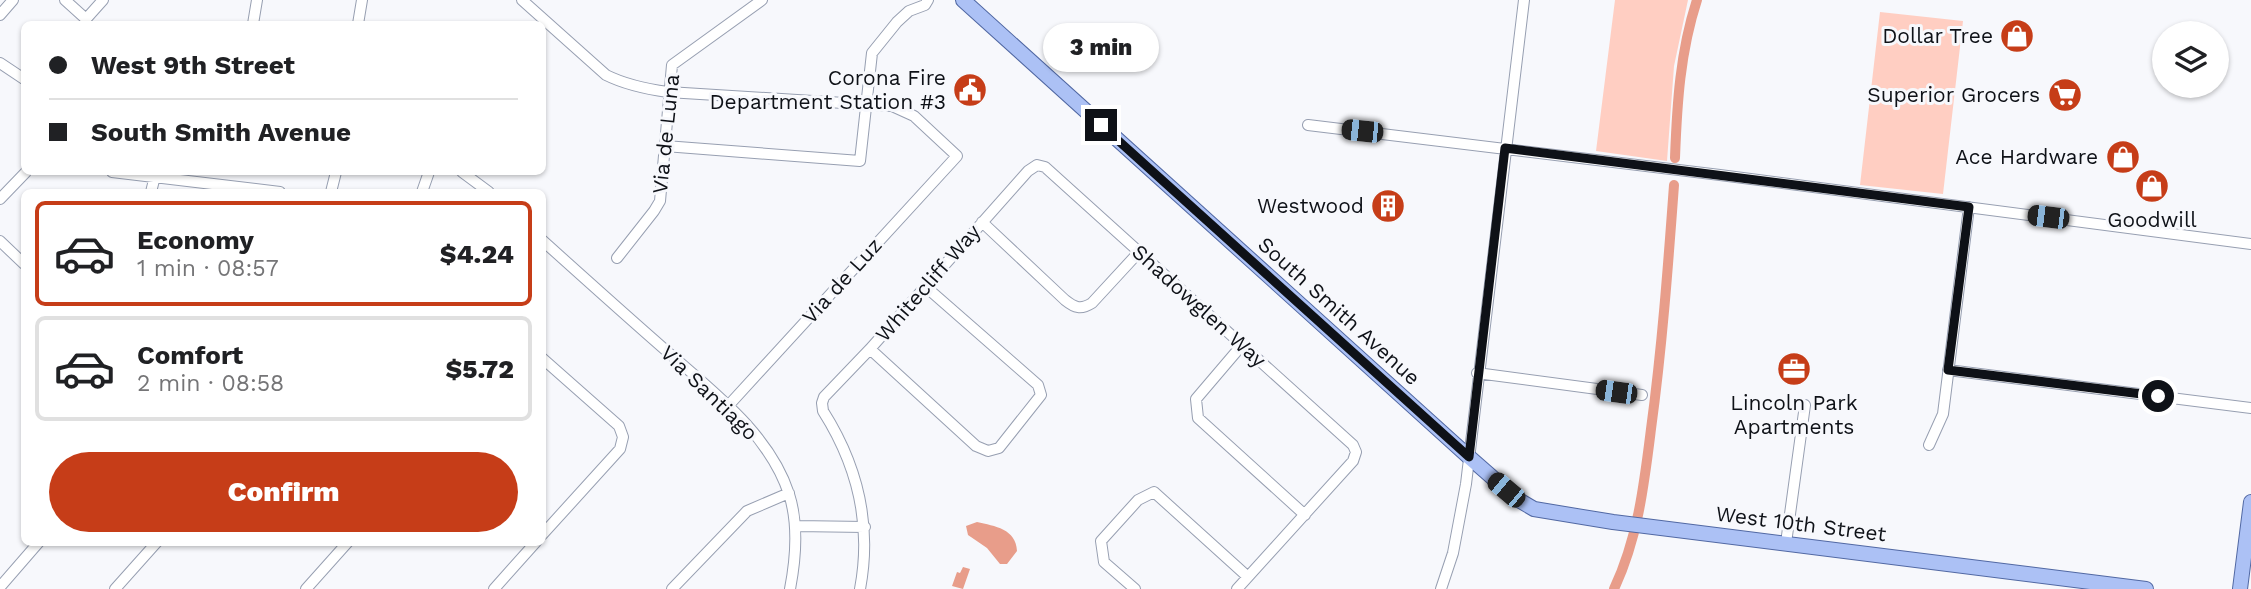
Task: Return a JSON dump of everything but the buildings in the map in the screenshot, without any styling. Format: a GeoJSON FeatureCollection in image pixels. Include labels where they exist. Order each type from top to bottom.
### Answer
{"type":"FeatureCollection","features":[{"type":"Feature","properties":{"kind":"main road","name":"South Smith Avenue"},"geometry":{"type":"LineString","coordinates":[[963,0],[1469,457]]}},
{"type":"Feature","properties":{"kind":"main road","name":"West 10th Street"},"geometry":{"type":"LineString","coordinates":[[1469,457],[1517,499],[1535,509],[1560,515],[2146,589]]}},
{"type":"Feature","properties":{"kind":"main road"},"geometry":{"type":"LineString","coordinates":[[2240,589],[2251,502]]}},
{"type":"Feature","properties":{"kind":"street"},"geometry":{"type":"LineString","coordinates":[[0,15],[13,0]]}},
{"type":"Feature","properties":{"kind":"street"},"geometry":{"type":"LineString","coordinates":[[65,0],[86,19],[103,0]]}},
{"type":"Feature","properties":{"kind":"street"},"geometry":{"type":"LineString","coordinates":[[254,21],[257,0]]}},
{"type":"Feature","properties":{"kind":"street"},"geometry":{"type":"LineString","coordinates":[[358,21],[362,0]]}},
{"type":"Feature","properties":{"kind":"street"},"geometry":{"type":"LineString","coordinates":[[522,0],[546,21]]}},
{"type":"Feature","properties":{"kind":"street","name":"Via de Luna"},"geometry":{"type":"LineString","coordinates":[[617,258],[660,201],[668,92],[674,63],[762,0]]}},
{"type":"Feature","properties":{"kind":"street"},"geometry":{"type":"LineString","coordinates":[[665,146],[860,161],[872,52],[910,5],[925,5],[928,0]]}},
{"type":"Feature","properties":{"kind":"street"},"geometry":{"type":"LineString","coordinates":[[1441,589],[1453,553],[1469,457],[1524,0]]}},
{"type":"Feature","properties":{"kind":"street"},"geometry":{"type":"LineString","coordinates":[[546,21],[606,75],[640,89],[866,105]]}},
{"type":"Feature","properties":{"kind":"street"},"geometry":{"type":"LineString","coordinates":[[0,64],[21,77]]}},
{"type":"Feature","properties":{"kind":"street","name":"Via de Luz"},"geometry":{"type":"LineString","coordinates":[[728,406],[957,156],[914,116],[892,106],[866,105]]}},
{"type":"Feature","properties":{"kind":"street"},"geometry":{"type":"LineString","coordinates":[[1308,125],[2251,244]]}},
{"type":"Feature","properties":{"kind":"street","name":"Whitecliff Way"},"geometry":{"type":"LineString","coordinates":[[865,527],[857,484],[849,460],[823,411],[824,397],[1028,171],[1037,165]]}},
{"type":"Feature","properties":{"kind":"street","name":"Shadowglen Way"},"geometry":{"type":"LineString","coordinates":[[1037,165],[1045,167],[1353,445],[1356,452],[1353,461],[1305,515]]}},
{"type":"Feature","properties":{"kind":"street"},"geometry":{"type":"LineString","coordinates":[[0,199],[23,175]]}},
{"type":"Feature","properties":{"kind":"street"},"geometry":{"type":"LineString","coordinates":[[162,175],[244,189]]}},
{"type":"Feature","properties":{"kind":"street"},"geometry":{"type":"LineString","coordinates":[[466,175],[485,189]]}},
{"type":"Feature","properties":{"kind":"street"},"geometry":{"type":"LineString","coordinates":[[1929,445],[1943,414],[1969,207]]}},
{"type":"Feature","properties":{"kind":"street"},"geometry":{"type":"LineString","coordinates":[[982,222],[1075,307],[1085,307],[1092,303],[1139,252]]}},
{"type":"Feature","properties":{"kind":"street"},"geometry":{"type":"LineString","coordinates":[[0,241],[21,261]]}},
{"type":"Feature","properties":{"kind":"street","name":"Via Santiago"},"geometry":{"type":"LineString","coordinates":[[546,244],[728,406],[770,453],[789,493],[796,526],[794,567],[789,589]]}},
{"type":"Feature","properties":{"kind":"street"},"geometry":{"type":"LineString","coordinates":[[870,349],[975,446],[988,451],[999,448],[1041,395],[1038,385],[926,286]]}},
{"type":"Feature","properties":{"kind":"street"},"geometry":{"type":"LineString","coordinates":[[1237,589],[1305,515],[1198,418],[1196,399],[1242,345]]}},
{"type":"Feature","properties":{"kind":"street"},"geometry":{"type":"LineString","coordinates":[[546,362],[619,426],[623,436],[620,449],[546,531]]}},
{"type":"Feature","properties":{"kind":"street"},"geometry":{"type":"LineString","coordinates":[[1948,370],[2251,408]]}},
{"type":"Feature","properties":{"kind":"street"},"geometry":{"type":"LineString","coordinates":[[1477,373],[1642,395]]}},
{"type":"Feature","properties":{"kind":"street"},"geometry":{"type":"LineString","coordinates":[[1786,543],[1805,405]]}},
{"type":"Feature","properties":{"kind":"street"},"geometry":{"type":"LineString","coordinates":[[1135,589],[1104,562],[1101,541],[1138,500],[1154,492],[1248,577]]}},
{"type":"Feature","properties":{"kind":"street"},"geometry":{"type":"LineString","coordinates":[[674,588],[747,511],[789,493]]}},
{"type":"Feature","properties":{"kind":"street"},"geometry":{"type":"LineString","coordinates":[[796,526],[865,527],[865,564],[860,589]]}},
{"type":"Feature","properties":{"kind":"street"},"geometry":{"type":"LineString","coordinates":[[0,587],[36,546]]}},
{"type":"Feature","properties":{"kind":"street"},"geometry":{"type":"LineString","coordinates":[[115,589],[153,546]]}},
{"type":"Feature","properties":{"kind":"street"},"geometry":{"type":"LineString","coordinates":[[306,589],[344,546]]}},
{"type":"Feature","properties":{"kind":"street"},"geometry":{"type":"LineString","coordinates":[[494,589],[532,546]]}},
{"type":"Feature","properties":{"kind":"shaded area"},"geometry":{"type":"Polygon","coordinates":[[[1615,0],[1688,0],[1674,66],[1667,161],[1596,151],[1615,0]]]}},
{"type":"Feature","properties":{"kind":"shaded area"},"geometry":{"type":"Polygon","coordinates":[[[1880,12],[1963,21],[1943,194],[1860,185],[1880,12]]]}},
{"type":"Feature","properties":{"kind":"shaded area"},"geometry":{"type":"Polygon","coordinates":[[[977,522],[1003,530],[1013,538],[1017,551],[1007,564],[1000,564],[987,548],[968,535],[966,526],[977,522]]]}},
{"type":"Feature","properties":{"kind":"shaded area"},"geometry":{"type":"Polygon","coordinates":[[[963,567],[970,569],[963,589],[952,586],[957,572],[960,573],[963,567]]]}},
{"type":"Feature","properties":{"kind":"waterway"},"geometry":{"type":"LineString","coordinates":[[1675,158],[1683,59],[1697,0]]}},
{"type":"Feature","properties":{"kind":"waterway"},"geometry":{"type":"LineString","coordinates":[[1614,589],[1629,550],[1646,470],[1662,338],[1674,185]]}},
{"type":"Feature","properties":{"kind":"place","name":"Dollar Tree"},"geometry":{"type":"Point","coordinates":[2017,36]}},
{"type":"Feature","properties":{"kind":"place","name":"Corona Fire Department Station #3"},"geometry":{"type":"Point","coordinates":[970,90]}},
{"type":"Feature","properties":{"kind":"place","name":"Superior Grocers"},"geometry":{"type":"Point","coordinates":[2065,95]}},
{"type":"Feature","properties":{"kind":"place","name":"Ace Hardware"},"geometry":{"type":"Point","coordinates":[2123,157]}},
{"type":"Feature","properties":{"kind":"place","name":"Goodwill"},"geometry":{"type":"Point","coordinates":[2152,186]}},
{"type":"Feature","properties":{"kind":"place","name":"Westwood"},"geometry":{"type":"Point","coordinates":[1388,206]}},
{"type":"Feature","properties":{"kind":"place","name":"Lincoln Park Apartments"},"geometry":{"type":"Point","coordinates":[1794,369]}},
{"type":"Feature","properties":{"kind":"route"},"geometry":{"type":"LineString","coordinates":[[1101,125],[1469,457],[1505,148],[1969,207],[1948,370],[2158,396]]}}]}
